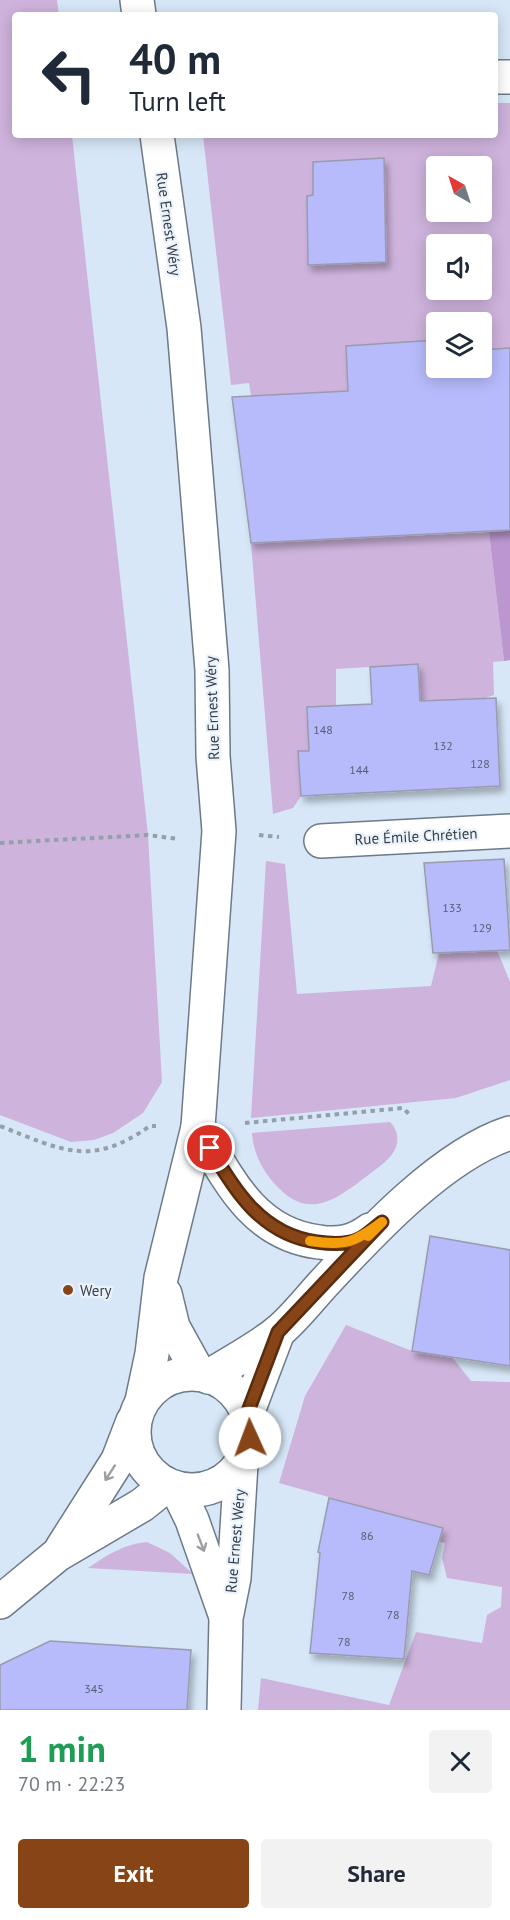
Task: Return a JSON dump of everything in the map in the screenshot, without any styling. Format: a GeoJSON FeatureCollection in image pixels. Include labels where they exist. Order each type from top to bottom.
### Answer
{"type":"FeatureCollection","features":[{"type":"Feature","properties":{"kind":"street","name":"Rue Ernest Wéry"},"geometry":{"type":"LineString","coordinates":[[138,1410],[152,1354],[161,1278],[198,1127],[219,831],[213,756],[212,670],[184,328],[157,138]]}},
{"type":"Feature","properties":{"kind":"street","name":"Rue Émile Chrétien"},"geometry":{"type":"LineString","coordinates":[[321,841],[510,831]]}},
{"type":"Feature","properties":{"kind":"street"},"geometry":{"type":"LineString","coordinates":[[198,1127],[255,1214],[274,1229],[305,1240],[330,1244],[358,1239],[459,1159],[495,1138],[510,1133]]}},
{"type":"Feature","properties":{"kind":"street"},"geometry":{"type":"LineString","coordinates":[[204,1376],[278,1332],[382,1222]]}},
{"type":"Feature","properties":{"kind":"street","name":"Rue Ernest Wéry"},"geometry":{"type":"LineString","coordinates":[[161,1278],[173,1327],[204,1376]]}},
{"type":"Feature","properties":{"kind":"street"},"geometry":{"type":"LineString","coordinates":[[247,1414],[278,1332]]}},
{"type":"Feature","properties":{"kind":"street"},"geometry":{"type":"LineString","coordinates":[[57,1555],[118,1460],[138,1410],[167,1380],[182,1374],[204,1376],[232,1390],[247,1414],[250,1438],[241,1464],[229,1477],[213,1486],[196,1491],[172,1487],[150,1474],[139,1459],[133,1440],[138,1410]]}},
{"type":"Feature","properties":{"kind":"street","name":"Rue Ernest Wéry"},"geometry":{"type":"LineString","coordinates":[[224,1710],[226,1618],[234,1578],[241,1464]]}},
{"type":"Feature","properties":{"kind":"street","name":"Rue Ernest Wéry"},"geometry":{"type":"LineString","coordinates":[[172,1487],[207,1560],[226,1618]]}},
{"type":"Feature","properties":{"kind":"street"},"geometry":{"type":"LineString","coordinates":[[0,1602],[57,1555],[172,1487]]}},
{"type":"Feature","properties":{"kind":"path"},"geometry":{"type":"LineString","coordinates":[[179,828],[179,851]]}},
{"type":"Feature","properties":{"kind":"path"},"geometry":{"type":"LineString","coordinates":[[0,843],[148,835],[179,839],[219,831],[321,841]]}},
{"type":"Feature","properties":{"kind":"path"},"geometry":{"type":"LineString","coordinates":[[242,1124],[403,1108],[410,1115]]}},
{"type":"Feature","properties":{"kind":"path"},"geometry":{"type":"LineString","coordinates":[[0,1126],[56,1148],[86,1153],[112,1147],[150,1126]]}},
{"type":"Feature","properties":{"kind":"shaded area"},"geometry":{"type":"Polygon","coordinates":[[[0,0],[57,0],[59,12],[12,12],[12,138],[72,138],[148,835],[162,1082],[143,1113],[113,1133],[94,1140],[71,1142],[0,1115],[0,0]]]}},
{"type":"Feature","properties":{"kind":"shaded area"},"geometry":{"type":"Polygon","coordinates":[[[498,103],[510,103],[510,348],[492,349],[492,312],[426,312],[426,341],[346,346],[348,391],[251,396],[249,383],[231,385],[203,138],[498,138],[498,103]]]}},
{"type":"Feature","properties":{"kind":"shaded area"},"geometry":{"type":"Polygon","coordinates":[[[510,530],[510,660],[504,661],[489,532],[510,530]]]}},
{"type":"Feature","properties":{"kind":"shaded area"},"geometry":{"type":"Polygon","coordinates":[[[489,532],[504,661],[493,662],[494,695],[485,698],[420,701],[418,664],[336,669],[336,705],[307,707],[309,751],[298,752],[301,796],[293,808],[273,814],[251,543],[489,532]]]}},
{"type":"Feature","properties":{"kind":"shaded area"},"geometry":{"type":"Polygon","coordinates":[[[266,861],[285,864],[297,994],[431,986],[439,953],[497,950],[510,982],[510,1080],[456,1098],[251,1118],[266,861]]]}},
{"type":"Feature","properties":{"kind":"shaded area"},"geometry":{"type":"Polygon","coordinates":[[[390,1122],[397,1137],[396,1147],[391,1155],[343,1193],[320,1203],[309,1204],[297,1201],[285,1194],[273,1182],[258,1159],[252,1133],[390,1122]]]}},
{"type":"Feature","properties":{"kind":"shaded area"},"geometry":{"type":"Polygon","coordinates":[[[346,1325],[412,1351],[452,1357],[471,1381],[510,1382],[510,1710],[258,1710],[261,1678],[389,1705],[416,1632],[482,1643],[487,1615],[501,1607],[502,1587],[447,1578],[442,1558],[445,1543],[379,1527],[382,1512],[279,1483],[305,1396],[346,1325]]]}},
{"type":"Feature","properties":{"kind":"shaded area"},"geometry":{"type":"Polygon","coordinates":[[[147,1542],[170,1553],[193,1574],[88,1568],[123,1548],[147,1542]]]}},
{"type":"Feature","properties":{"kind":"building"},"geometry":{"type":"Polygon","coordinates":[[[384,158],[386,262],[308,265],[307,196],[313,195],[313,162],[384,158]]]}},
{"type":"Feature","properties":{"kind":"building"},"geometry":{"type":"Polygon","coordinates":[[[426,341],[426,378],[492,378],[492,349],[510,348],[510,530],[251,543],[232,397],[348,391],[346,346],[426,341]]]}},
{"type":"Feature","properties":{"kind":"building"},"geometry":{"type":"Polygon","coordinates":[[[418,664],[420,701],[496,698],[500,786],[301,796],[298,751],[309,751],[307,707],[372,704],[370,667],[418,664]]]}},
{"type":"Feature","properties":{"kind":"building"},"geometry":{"type":"Polygon","coordinates":[[[504,859],[510,950],[433,953],[424,863],[504,859]]]}},
{"type":"Feature","properties":{"kind":"building"},"geometry":{"type":"Polygon","coordinates":[[[430,1236],[510,1250],[510,1366],[412,1351],[430,1236]]]}},
{"type":"Feature","properties":{"kind":"building"},"geometry":{"type":"Polygon","coordinates":[[[329,1498],[443,1528],[429,1575],[412,1571],[404,1659],[310,1653],[320,1553],[318,1552],[329,1498]]]}},
{"type":"Feature","properties":{"kind":"building"},"geometry":{"type":"Polygon","coordinates":[[[50,1641],[191,1650],[187,1710],[0,1710],[0,1665],[50,1641]]]}},
{"type":"Feature","properties":{"kind":"slow traffic"},"geometry":{"type":"LineString","coordinates":[[310,1241],[330,1244],[344,1243],[358,1239],[382,1222],[368,1236]]}},
{"type":"Feature","properties":{"kind":"place","name":"Wery"},"geometry":{"type":"Point","coordinates":[68,1290]}},
{"type":"Feature","properties":{"kind":"route"},"geometry":{"type":"LineString","coordinates":[[210,1148],[221,1168],[255,1214],[274,1229],[305,1240],[330,1244],[358,1239],[382,1222],[278,1332],[247,1414],[250,1438]]}}]}
